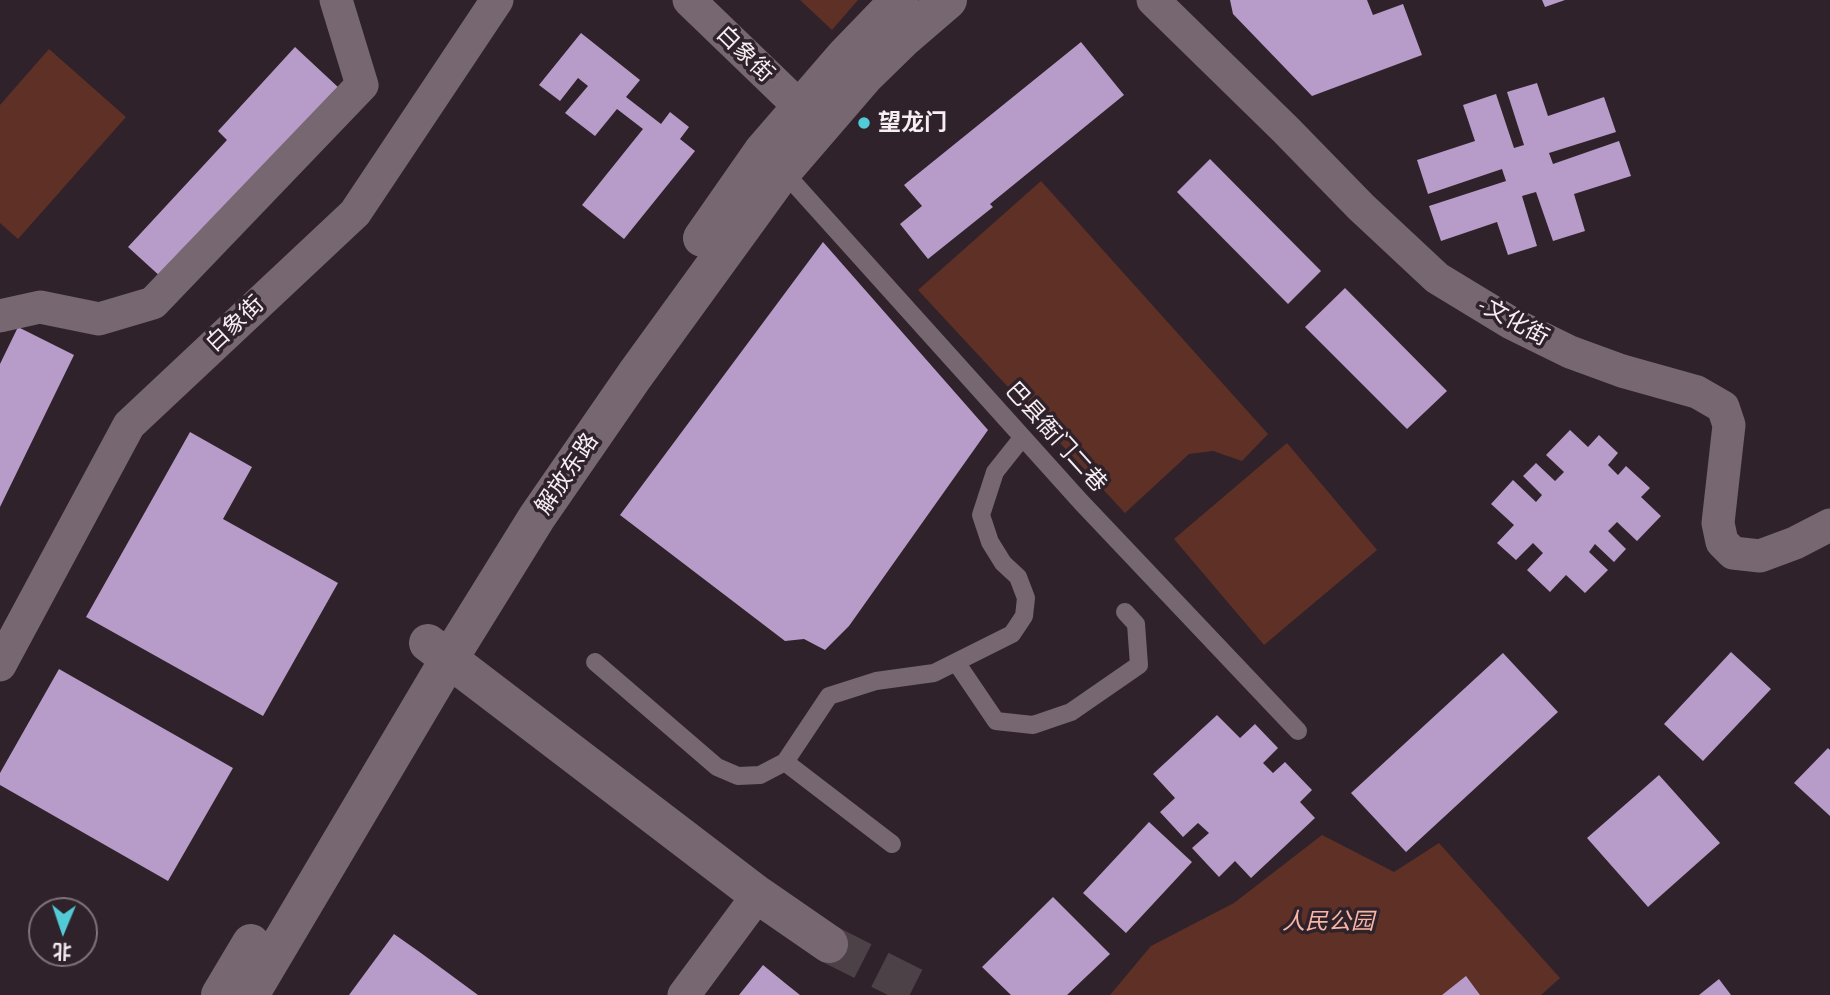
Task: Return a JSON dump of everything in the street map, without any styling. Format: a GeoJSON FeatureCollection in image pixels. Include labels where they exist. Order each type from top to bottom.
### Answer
{"type":"FeatureCollection","features":[{"type":"Feature","properties":{"kind":"main road","name":"解放东路"},"geometry":{"type":"LineString","coordinates":[[250,995],[522,496],[762,152],[898,0]]}},
{"type":"Feature","properties":{"kind":"main road","name":"解放东路"},"geometry":{"type":"LineString","coordinates":[[220,995],[439,651],[783,171],[864,77],[948,0]]}},
{"type":"Feature","properties":{"kind":"main road"},"geometry":{"type":"LineString","coordinates":[[439,651],[758,895],[830,944]]}},
{"type":"Feature","properties":{"kind":"street"},"geometry":{"type":"LineString","coordinates":[[0,316],[40,307],[99,319],[153,303],[362,85],[336,0]]}},
{"type":"Feature","properties":{"kind":"street","name":"白象街"},"geometry":{"type":"LineString","coordinates":[[0,665],[129,425],[355,212],[497,0]]}},
{"type":"Feature","properties":{"kind":"street","name":"白象街"},"geometry":{"type":"LineString","coordinates":[[689,0],[800,107]]}},
{"type":"Feature","properties":{"kind":"street","name":"-文化街"},"geometry":{"type":"LineString","coordinates":[[1153,0],[1361,207],[1437,278],[1511,323],[1570,352],[1622,371],[1698,392],[1723,407],[1729,425],[1718,523],[1722,542],[1733,553],[1760,556],[1795,543],[1830,524]]}},
{"type":"Feature","properties":{"kind":"street"},"geometry":{"type":"LineString","coordinates":[[684,995],[758,895]]}},
{"type":"Feature","properties":{"kind":"lane","name":"巴县衙门二巷"},"geometry":{"type":"LineString","coordinates":[[783,171],[1090,512],[1298,731]]}},
{"type":"Feature","properties":{"kind":"lane"},"geometry":{"type":"LineString","coordinates":[[594,662],[716,767],[738,776],[760,775],[785,762],[829,696],[876,681],[934,673],[1012,634],[1024,616],[1026,598],[1018,577],[1003,563],[990,542],[981,515],[995,472],[1023,438]]}},
{"type":"Feature","properties":{"kind":"lane"},"geometry":{"type":"LineString","coordinates":[[956,662],[996,721],[1033,725],[1071,712],[1139,665],[1136,624],[1125,612]]}},
{"type":"Feature","properties":{"kind":"lane"},"geometry":{"type":"LineString","coordinates":[[785,762],[892,844]]}},
{"type":"Feature","properties":{"kind":"green space"},"geometry":{"type":"Polygon","coordinates":[[[800,0],[858,0],[832,30],[800,0]]]}},
{"type":"Feature","properties":{"kind":"green space"},"geometry":{"type":"Polygon","coordinates":[[[49,49],[126,117],[18,239],[0,223],[0,105],[49,49]]]}},
{"type":"Feature","properties":{"kind":"green space"},"geometry":{"type":"Polygon","coordinates":[[[1041,181],[1268,434],[1242,461],[1213,451],[1189,454],[1125,513],[918,290],[1041,181]]]}},
{"type":"Feature","properties":{"kind":"green space"},"geometry":{"type":"Polygon","coordinates":[[[1287,443],[1377,550],[1264,645],[1174,539],[1287,443]]]}},
{"type":"Feature","properties":{"kind":"green space","name":"人民公园"},"geometry":{"type":"Polygon","coordinates":[[[1322,835],[1394,872],[1439,843],[1560,978],[1541,995],[1110,995],[1151,946],[1234,903],[1322,835]]]}},
{"type":"Feature","properties":{"kind":"building"},"geometry":{"type":"Polygon","coordinates":[[[1230,0],[1367,0],[1373,15],[1403,4],[1422,55],[1312,96],[1233,14],[1230,0]]]}},
{"type":"Feature","properties":{"kind":"building"},"geometry":{"type":"Polygon","coordinates":[[[1542,0],[1565,0],[1545,7],[1542,0]]]}},
{"type":"Feature","properties":{"kind":"building"},"geometry":{"type":"Polygon","coordinates":[[[581,33],[640,80],[626,97],[661,124],[670,112],[689,127],[680,139],[695,151],[624,239],[582,205],[643,129],[617,109],[595,136],[565,113],[588,86],[578,78],[560,101],[539,85],[581,33]]]}},
{"type":"Feature","properties":{"kind":"building"},"geometry":{"type":"Polygon","coordinates":[[[1081,42],[1124,95],[990,204],[993,207],[928,259],[900,224],[922,206],[904,185],[1081,42]]]}},
{"type":"Feature","properties":{"kind":"building"},"geometry":{"type":"Polygon","coordinates":[[[295,47],[339,88],[162,278],[128,247],[227,140],[218,131],[295,47]]]}},
{"type":"Feature","properties":{"kind":"building"},"geometry":{"type":"Polygon","coordinates":[[[1537,83],[1548,116],[1604,97],[1616,132],[1549,153],[1553,164],[1619,141],[1631,176],[1574,194],[1585,231],[1553,241],[1536,192],[1522,196],[1537,246],[1508,255],[1497,222],[1441,241],[1429,206],[1506,181],[1502,169],[1428,194],[1417,160],[1475,141],[1463,105],[1496,94],[1514,148],[1524,145],[1507,92],[1537,83]]]}},
{"type":"Feature","properties":{"kind":"building"},"geometry":{"type":"Polygon","coordinates":[[[1210,159],[1321,271],[1288,304],[1177,192],[1210,159]]]}},
{"type":"Feature","properties":{"kind":"building"},"geometry":{"type":"Polygon","coordinates":[[[823,242],[988,430],[849,626],[825,650],[804,639],[785,641],[620,515],[823,242]]]}},
{"type":"Feature","properties":{"kind":"building"},"geometry":{"type":"Polygon","coordinates":[[[1345,288],[1447,391],[1407,429],[1305,327],[1345,288]]]}},
{"type":"Feature","properties":{"kind":"building"},"geometry":{"type":"Polygon","coordinates":[[[18,327],[74,355],[0,507],[0,364],[18,327]]]}},
{"type":"Feature","properties":{"kind":"building"},"geometry":{"type":"Polygon","coordinates":[[[1570,430],[1588,447],[1599,435],[1618,453],[1608,465],[1618,475],[1626,466],[1650,488],[1641,497],[1661,516],[1637,541],[1617,522],[1608,531],[1626,549],[1614,562],[1595,544],[1589,552],[1608,570],[1585,593],[1566,575],[1550,592],[1527,570],[1543,553],[1533,543],[1516,560],[1497,543],[1514,525],[1491,504],[1513,480],[1536,502],[1542,495],[1523,476],[1536,463],[1555,481],[1564,472],[1546,455],[1570,430]]]}},
{"type":"Feature","properties":{"kind":"building"},"geometry":{"type":"Polygon","coordinates":[[[190,432],[252,467],[223,519],[338,583],[263,716],[86,617],[190,432]]]}},
{"type":"Feature","properties":{"kind":"building"},"geometry":{"type":"Polygon","coordinates":[[[1731,652],[1771,689],[1703,761],[1664,724],[1731,652]]]}},
{"type":"Feature","properties":{"kind":"building"},"geometry":{"type":"Polygon","coordinates":[[[1503,653],[1558,712],[1406,852],[1351,793],[1503,653]]]}},
{"type":"Feature","properties":{"kind":"building"},"geometry":{"type":"Polygon","coordinates":[[[59,669],[233,768],[168,881],[0,785],[0,773],[59,669]]]}},
{"type":"Feature","properties":{"kind":"building"},"geometry":{"type":"Polygon","coordinates":[[[1217,715],[1240,738],[1255,724],[1278,748],[1263,763],[1273,773],[1285,762],[1312,790],[1300,802],[1315,818],[1251,878],[1235,861],[1219,877],[1192,848],[1209,833],[1198,823],[1183,837],[1160,812],[1175,798],[1153,774],[1217,715]]]}},
{"type":"Feature","properties":{"kind":"building"},"geometry":{"type":"Polygon","coordinates":[[[1828,748],[1830,750],[1830,816],[1794,783],[1828,748]]]}},
{"type":"Feature","properties":{"kind":"building"},"geometry":{"type":"Polygon","coordinates":[[[1659,775],[1720,843],[1648,907],[1587,838],[1659,775]]]}},
{"type":"Feature","properties":{"kind":"building"},"geometry":{"type":"Polygon","coordinates":[[[1149,822],[1192,862],[1126,933],[1083,893],[1149,822]]]}},
{"type":"Feature","properties":{"kind":"building"},"geometry":{"type":"Polygon","coordinates":[[[1053,897],[1110,954],[1067,995],[1011,995],[982,967],[1053,897]]]}},
{"type":"Feature","properties":{"kind":"building"},"geometry":{"type":"Polygon","coordinates":[[[394,934],[421,953],[478,995],[349,995],[394,934]]]}},
{"type":"Feature","properties":{"kind":"building"},"geometry":{"type":"Polygon","coordinates":[[[763,965],[785,983],[800,995],[739,995],[763,965]]]}},
{"type":"Feature","properties":{"kind":"building"},"geometry":{"type":"Polygon","coordinates":[[[1466,976],[1480,995],[1442,995],[1466,976]]]}},
{"type":"Feature","properties":{"kind":"building"},"geometry":{"type":"Polygon","coordinates":[[[1719,979],[1731,995],[1699,995],[1719,979]]]}},
{"type":"Feature","properties":{"kind":"tunnel"},"geometry":{"type":"LineString","coordinates":[[829,944],[930,995]]}},
{"type":"Feature","properties":{"kind":"place","name":"望龙门"},"geometry":{"type":"Point","coordinates":[864,123]}}]}
